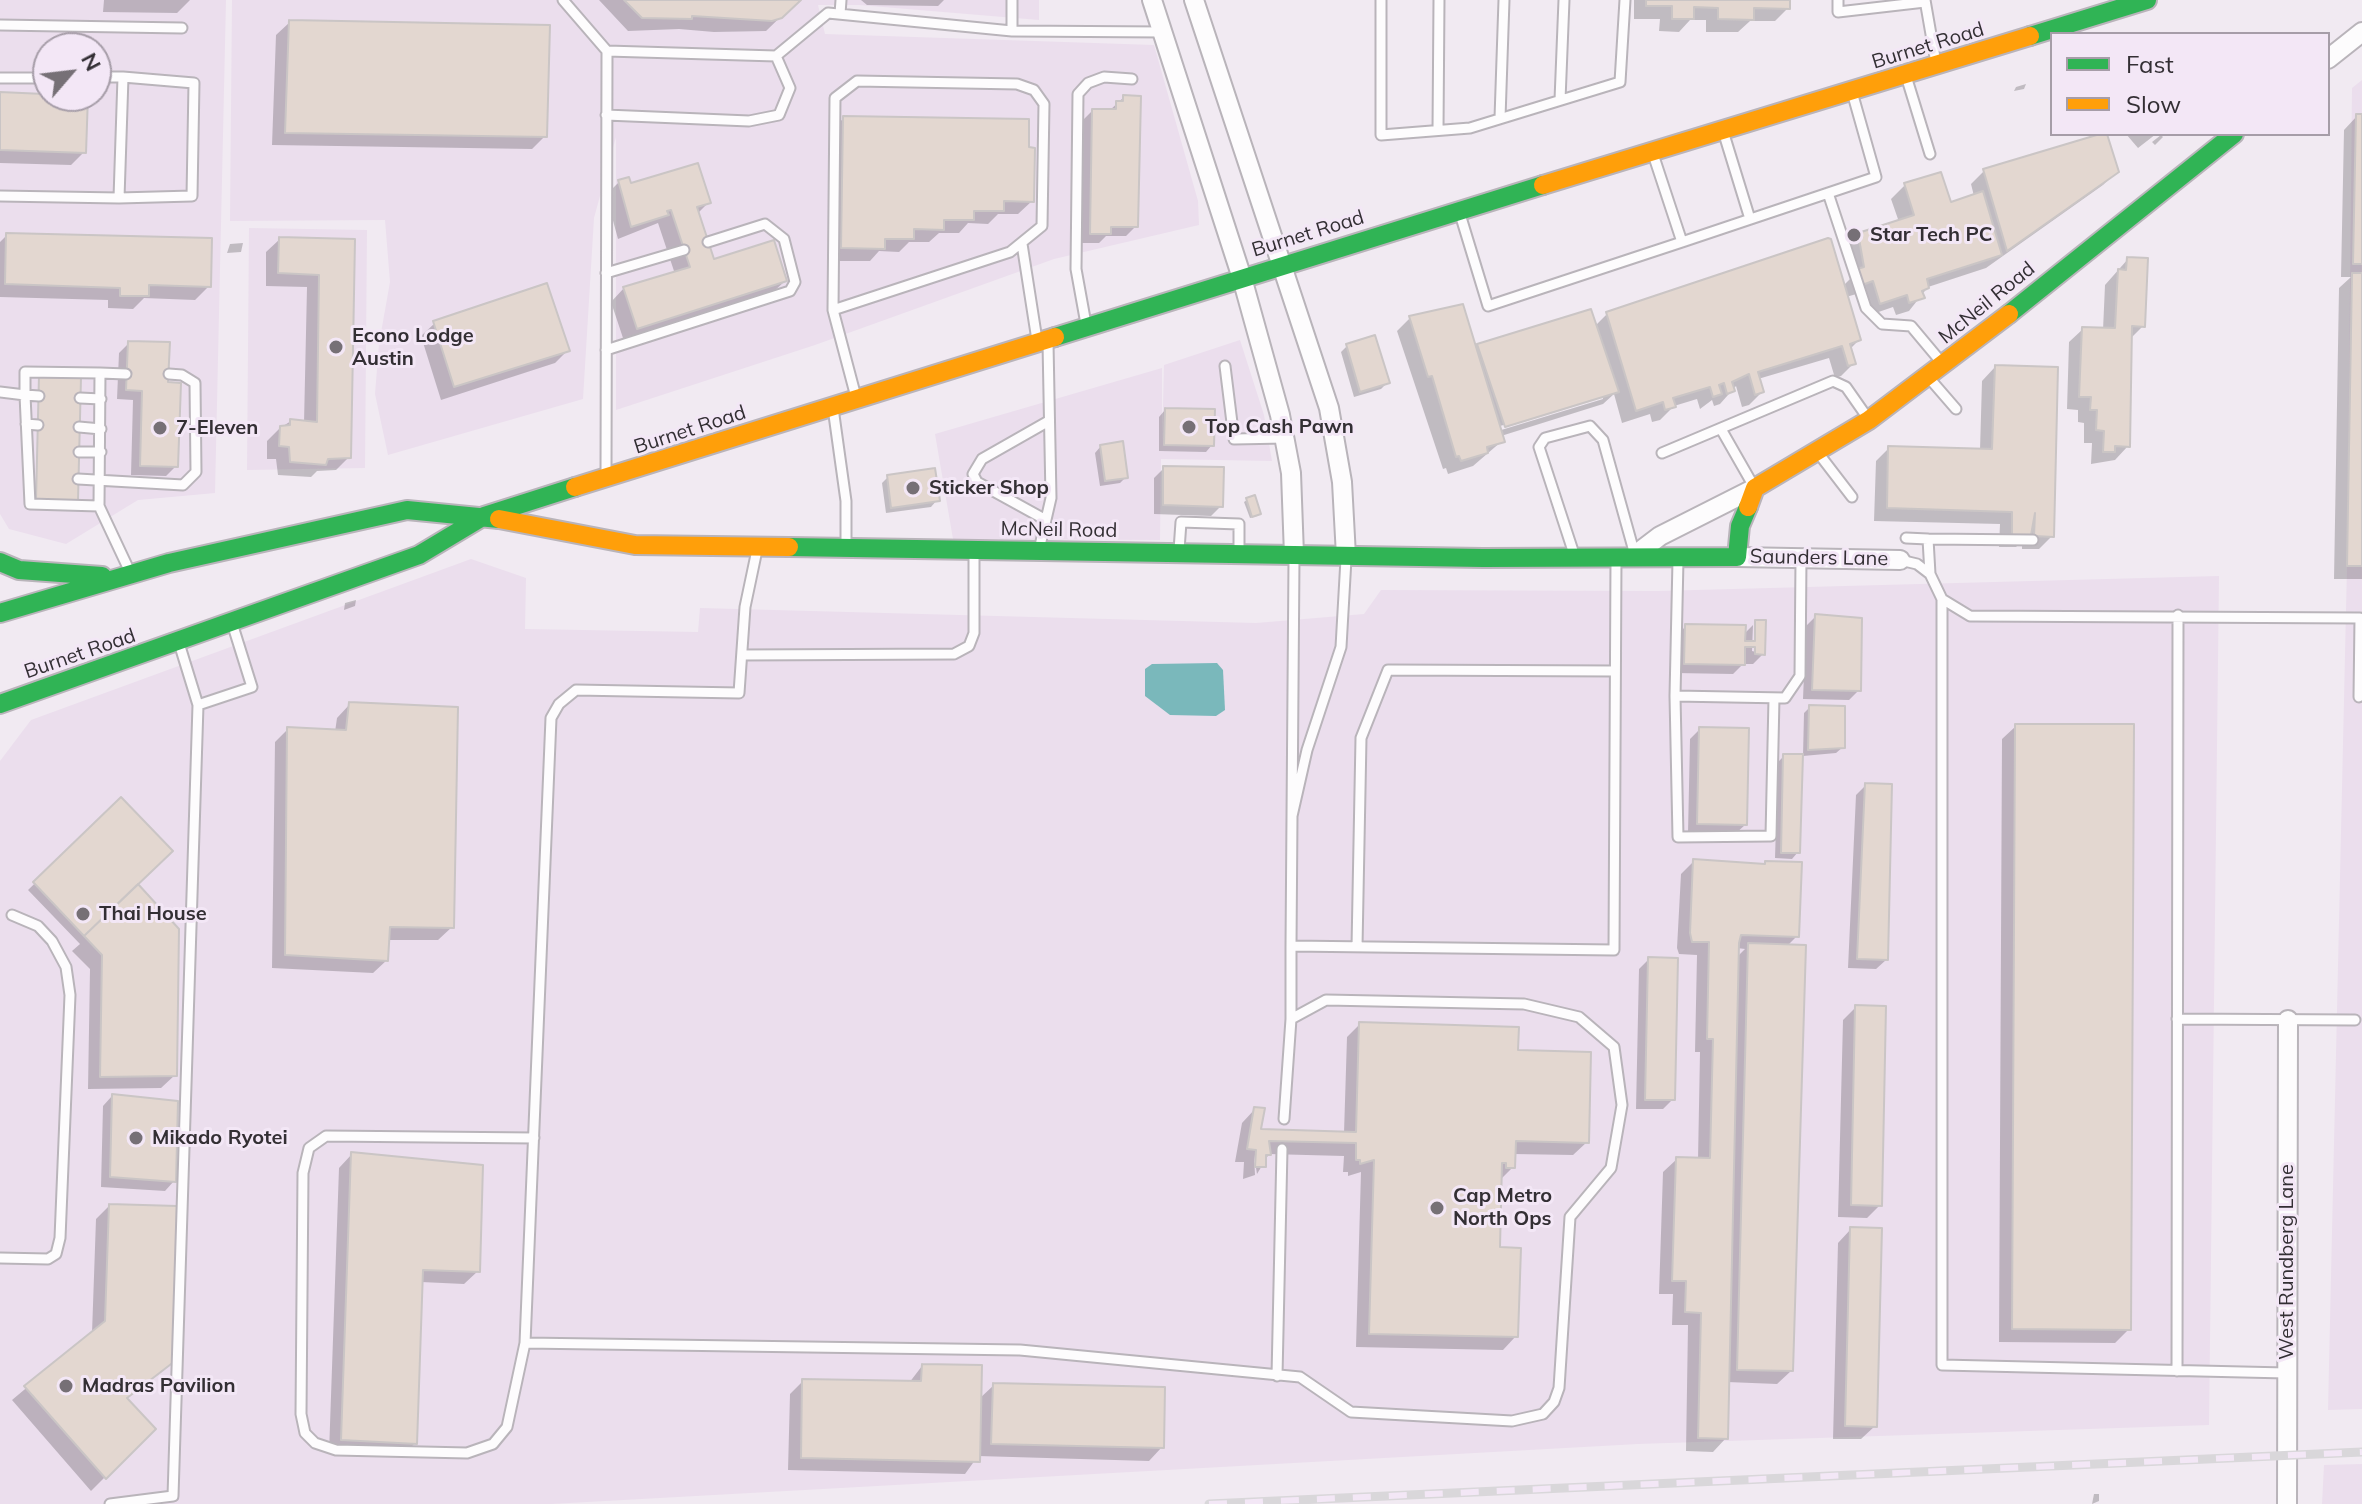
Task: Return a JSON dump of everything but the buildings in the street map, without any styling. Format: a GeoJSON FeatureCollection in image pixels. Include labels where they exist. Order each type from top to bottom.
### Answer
{"type":"FeatureCollection","features":[{"type":"Feature","properties":{"kind":"main road","name":"Burnet Road"},"geometry":{"type":"LineString","coordinates":[[0,704],[419,555],[484,516],[1282,265],[2147,0]]}},
{"type":"Feature","properties":{"kind":"main road","name":"McNeil Road"},"geometry":{"type":"LineString","coordinates":[[1755,488],[1869,420],[1936,371],[2231,136]]}},
{"type":"Feature","properties":{"kind":"main road"},"geometry":{"type":"LineString","coordinates":[[1737,557],[1740,526],[1755,488]]}},
{"type":"Feature","properties":{"kind":"main road","name":"Burnet Road"},"geometry":{"type":"LineString","coordinates":[[0,613],[126,576],[407,510],[484,516]]}},
{"type":"Feature","properties":{"kind":"main road","name":"McNeil Road"},"geometry":{"type":"LineString","coordinates":[[484,516],[635,545],[1346,556],[1737,557]]}},
{"type":"Feature","properties":{"kind":"main road"},"geometry":{"type":"LineString","coordinates":[[0,562],[19,570],[126,576]]}},
{"type":"Feature","properties":{"kind":"main road"},"geometry":{"type":"LineString","coordinates":[[0,718],[23,697]]}},
{"type":"Feature","properties":{"kind":"street"},"geometry":{"type":"LineString","coordinates":[[1152,0],[1242,278],[1285,438],[1291,473],[1294,555]]}},
{"type":"Feature","properties":{"kind":"street"},"geometry":{"type":"LineString","coordinates":[[1199,0],[1335,435],[1346,556]]}},
{"type":"Feature","properties":{"kind":"street"},"geometry":{"type":"LineString","coordinates":[[2330,57],[2362,32]]}},
{"type":"Feature","properties":{"kind":"street","name":"McNeil Road"},"geometry":{"type":"LineString","coordinates":[[1635,555],[1660,536],[1755,488]]}},
{"type":"Feature","properties":{"kind":"street","name":"Saunders Lane"},"geometry":{"type":"LineString","coordinates":[[1737,557],[1900,560]]}},
{"type":"Feature","properties":{"kind":"street","name":"West Rundberg Lane"},"geometry":{"type":"LineString","coordinates":[[2287,1504],[2288,1020]]}},
{"type":"Feature","properties":{"kind":"lane"},"geometry":{"type":"LineString","coordinates":[[563,0],[607,51],[606,479]]}},
{"type":"Feature","properties":{"kind":"lane"},"geometry":{"type":"LineString","coordinates":[[840,14],[841,0]]}},
{"type":"Feature","properties":{"kind":"lane"},"geometry":{"type":"LineString","coordinates":[[1012,0],[1012,31]]}},
{"type":"Feature","properties":{"kind":"lane"},"geometry":{"type":"LineString","coordinates":[[1381,0],[1381,135],[1470,128],[1620,82],[1625,0]]}},
{"type":"Feature","properties":{"kind":"lane"},"geometry":{"type":"LineString","coordinates":[[1438,130],[1439,0]]}},
{"type":"Feature","properties":{"kind":"lane"},"geometry":{"type":"LineString","coordinates":[[1500,118],[1504,0]]}},
{"type":"Feature","properties":{"kind":"lane"},"geometry":{"type":"LineString","coordinates":[[1560,100],[1564,0]]}},
{"type":"Feature","properties":{"kind":"lane"},"geometry":{"type":"LineString","coordinates":[[1838,0],[1838,12],[1925,1],[1937,66]]}},
{"type":"Feature","properties":{"kind":"lane"},"geometry":{"type":"LineString","coordinates":[[607,51],[776,56],[828,13],[1012,31],[1164,32]]}},
{"type":"Feature","properties":{"kind":"lane"},"geometry":{"type":"LineString","coordinates":[[0,25],[182,28]]}},
{"type":"Feature","properties":{"kind":"lane"},"geometry":{"type":"LineString","coordinates":[[606,115],[749,121],[779,115],[790,88],[776,56]]}},
{"type":"Feature","properties":{"kind":"lane"},"geometry":{"type":"LineString","coordinates":[[1906,76],[1930,154]]}},
{"type":"Feature","properties":{"kind":"lane"},"geometry":{"type":"LineString","coordinates":[[0,196],[192,196],[194,83],[112,77]]}},
{"type":"Feature","properties":{"kind":"lane"},"geometry":{"type":"LineString","coordinates":[[119,198],[123,77]]}},
{"type":"Feature","properties":{"kind":"lane"},"geometry":{"type":"LineString","coordinates":[[1086,327],[1076,269],[1078,94],[1088,83],[1104,77],[1132,79]]}},
{"type":"Feature","properties":{"kind":"lane"},"geometry":{"type":"LineString","coordinates":[[0,78],[32,78]]}},
{"type":"Feature","properties":{"kind":"lane"},"geometry":{"type":"LineString","coordinates":[[833,310],[1010,252],[1042,226],[1044,104],[1034,90],[1017,84],[857,81],[835,98],[833,310],[857,400]]}},
{"type":"Feature","properties":{"kind":"lane"},"geometry":{"type":"LineString","coordinates":[[1459,211],[1488,306],[1876,177],[1852,92]]}},
{"type":"Feature","properties":{"kind":"lane"},"geometry":{"type":"LineString","coordinates":[[1723,131],[1750,219]]}},
{"type":"Feature","properties":{"kind":"lane"},"geometry":{"type":"LineString","coordinates":[[1652,153],[1682,242]]}},
{"type":"Feature","properties":{"kind":"lane"},"geometry":{"type":"LineString","coordinates":[[1828,193],[1866,308],[1882,324],[1911,326],[1920,332],[1956,409]]}},
{"type":"Feature","properties":{"kind":"lane"},"geometry":{"type":"LineString","coordinates":[[606,350],[790,291],[795,282],[784,239],[765,224],[708,242]]}},
{"type":"Feature","properties":{"kind":"lane"},"geometry":{"type":"LineString","coordinates":[[1022,244],[1043,341],[1051,498],[1038,551]]}},
{"type":"Feature","properties":{"kind":"lane"},"geometry":{"type":"LineString","coordinates":[[606,273],[684,250]]}},
{"type":"Feature","properties":{"kind":"lane"},"geometry":{"type":"LineString","coordinates":[[1225,366],[1234,439],[1285,438]]}},
{"type":"Feature","properties":{"kind":"lane"},"geometry":{"type":"LineString","coordinates":[[99,506],[30,504],[32,451],[26,424],[25,372],[126,374]]}},
{"type":"Feature","properties":{"kind":"lane"},"geometry":{"type":"LineString","coordinates":[[100,373],[99,506],[126,576]]}},
{"type":"Feature","properties":{"kind":"lane"},"geometry":{"type":"LineString","coordinates":[[78,479],[183,485],[196,472],[195,383],[182,375],[169,374]]}},
{"type":"Feature","properties":{"kind":"lane"},"geometry":{"type":"LineString","coordinates":[[1662,453],[1833,381],[1846,387],[1869,420]]}},
{"type":"Feature","properties":{"kind":"lane"},"geometry":{"type":"LineString","coordinates":[[0,392],[39,396]]}},
{"type":"Feature","properties":{"kind":"lane"},"geometry":{"type":"LineString","coordinates":[[80,398],[101,399]]}},
{"type":"Feature","properties":{"kind":"lane"},"geometry":{"type":"LineString","coordinates":[[833,408],[846,501],[846,548]]}},
{"type":"Feature","properties":{"kind":"lane"},"geometry":{"type":"LineString","coordinates":[[1046,520],[977,482],[973,474],[982,459],[1047,422]]}},
{"type":"Feature","properties":{"kind":"lane"},"geometry":{"type":"LineString","coordinates":[[26,424],[38,425]]}},
{"type":"Feature","properties":{"kind":"lane"},"geometry":{"type":"LineString","coordinates":[[1574,556],[1539,447],[1545,438],[1590,426],[1603,440],[1635,555]]}},
{"type":"Feature","properties":{"kind":"lane"},"geometry":{"type":"LineString","coordinates":[[79,427],[101,429]]}},
{"type":"Feature","properties":{"kind":"lane"},"geometry":{"type":"LineString","coordinates":[[1721,429],[1755,488]]}},
{"type":"Feature","properties":{"kind":"lane"},"geometry":{"type":"LineString","coordinates":[[1817,451],[1852,497]]}},
{"type":"Feature","properties":{"kind":"lane"},"geometry":{"type":"LineString","coordinates":[[79,452],[101,452]]}},
{"type":"Feature","properties":{"kind":"lane"},"geometry":{"type":"LineString","coordinates":[[1179,553],[1181,522],[1239,524],[1239,554]]}},
{"type":"Feature","properties":{"kind":"lane"},"geometry":{"type":"LineString","coordinates":[[1906,538],[2033,540]]}},
{"type":"Feature","properties":{"kind":"lane"},"geometry":{"type":"LineString","coordinates":[[1928,539],[1930,574],[1942,599],[1942,1365],[2286,1373]]}},
{"type":"Feature","properties":{"kind":"lane"},"geometry":{"type":"LineString","coordinates":[[534,1138],[326,1136],[309,1148],[303,1173],[301,1414],[305,1433],[315,1443],[336,1450],[467,1453],[493,1444],[507,1427],[525,1343],[534,1138],[551,718],[559,704],[576,690],[739,693],[745,607],[758,547]]}},
{"type":"Feature","properties":{"kind":"lane"},"geometry":{"type":"LineString","coordinates":[[742,655],[954,654],[969,646],[974,633],[974,550]]}},
{"type":"Feature","properties":{"kind":"lane"},"geometry":{"type":"LineString","coordinates":[[1284,1119],[1291,1019],[1294,555]]}},
{"type":"Feature","properties":{"kind":"lane"},"geometry":{"type":"LineString","coordinates":[[1292,816],[1307,750],[1341,647],[1346,556]]}},
{"type":"Feature","properties":{"kind":"lane"},"geometry":{"type":"LineString","coordinates":[[1678,556],[1675,696],[1678,837],[1771,836],[1774,698]]}},
{"type":"Feature","properties":{"kind":"lane"},"geometry":{"type":"LineString","coordinates":[[1291,946],[1614,950],[1616,557]]}},
{"type":"Feature","properties":{"kind":"lane"},"geometry":{"type":"LineString","coordinates":[[1675,696],[1785,698],[1800,676],[1801,559]]}},
{"type":"Feature","properties":{"kind":"lane"},"geometry":{"type":"LineString","coordinates":[[1900,560],[1917,564],[1930,574]]}},
{"type":"Feature","properties":{"kind":"lane"},"geometry":{"type":"LineString","coordinates":[[1942,599],[1970,616],[2361,618],[2359,697]]}},
{"type":"Feature","properties":{"kind":"lane"},"geometry":{"type":"LineString","coordinates":[[2177,1371],[2178,615]]}},
{"type":"Feature","properties":{"kind":"lane"},"geometry":{"type":"LineString","coordinates":[[198,705],[252,687],[232,623]]}},
{"type":"Feature","properties":{"kind":"lane"},"geometry":{"type":"LineString","coordinates":[[110,1504],[173,1496],[198,705],[178,642]]}},
{"type":"Feature","properties":{"kind":"lane"},"geometry":{"type":"LineString","coordinates":[[1357,947],[1361,738],[1388,670],[1615,671]]}},
{"type":"Feature","properties":{"kind":"lane"},"geometry":{"type":"LineString","coordinates":[[0,1258],[48,1259],[56,1254],[60,1238],[70,995],[66,967],[52,941],[38,926],[12,915]]}},
{"type":"Feature","properties":{"kind":"lane"},"geometry":{"type":"LineString","coordinates":[[525,1343],[1020,1350],[1300,1377],[1351,1412],[1512,1421],[1543,1414],[1554,1402],[1559,1388],[1570,1217],[1611,1168],[1622,1105],[1614,1047],[1579,1017],[1524,1004],[1326,1000],[1291,1019]]}},
{"type":"Feature","properties":{"kind":"lane"},"geometry":{"type":"LineString","coordinates":[[2177,1019],[2355,1020]]}},
{"type":"Feature","properties":{"kind":"lane"},"geometry":{"type":"LineString","coordinates":[[1277,1376],[1282,1149]]}},
{"type":"Feature","properties":{"kind":"shaded area"},"geometry":{"type":"Polygon","coordinates":[[[0,0],[226,0],[215,493],[138,500],[66,544],[9,529],[0,514],[0,0]]]}},
{"type":"Feature","properties":{"kind":"shaded area"},"geometry":{"type":"Polygon","coordinates":[[[232,0],[1039,0],[1039,20],[859,5],[818,5],[825,34],[1154,45],[1198,201],[1199,225],[1054,259],[815,345],[616,410],[616,137],[594,218],[583,399],[388,455],[375,394],[379,344],[390,282],[385,220],[230,221],[232,0]]]}},
{"type":"Feature","properties":{"kind":"shaded area"},"geometry":{"type":"Polygon","coordinates":[[[2362,80],[2362,1409],[2328,1410],[2347,566],[2352,88],[2362,80]]]}},
{"type":"Feature","properties":{"kind":"shaded area"},"geometry":{"type":"Polygon","coordinates":[[[249,228],[367,230],[365,468],[247,470],[249,228]]]}},
{"type":"Feature","properties":{"kind":"shaded area"},"geometry":{"type":"Polygon","coordinates":[[[1240,340],[1264,415],[1272,461],[1161,459],[1160,540],[953,539],[935,434],[1162,368],[1162,447],[1164,365],[1240,340]]]}},
{"type":"Feature","properties":{"kind":"shaded area"},"geometry":{"type":"Polygon","coordinates":[[[471,559],[526,578],[525,629],[698,632],[700,608],[1256,623],[1364,614],[1381,590],[1658,591],[2219,576],[2209,1425],[1638,1444],[551,1504],[0,1504],[0,761],[31,720],[471,559]]]}},
{"type":"Feature","properties":{"kind":"shaded area"},"geometry":{"type":"Polygon","coordinates":[[[2362,1464],[2362,1504],[2322,1504],[2324,1465],[2362,1464]]]}},
{"type":"Feature","properties":{"kind":"water"},"geometry":{"type":"Polygon","coordinates":[[[1217,663],[1223,670],[1225,710],[1216,716],[1170,715],[1145,696],[1145,669],[1152,664],[1217,663]]]}},
{"type":"Feature","properties":{"kind":"railway"},"geometry":{"type":"LineString","coordinates":[[1209,1504],[2362,1452]]}},
{"type":"Feature","properties":{"kind":"traffic: fast"},"geometry":{"type":"LineString","coordinates":[[2030,36],[2147,0]]}},
{"type":"Feature","properties":{"kind":"traffic: fast"},"geometry":{"type":"LineString","coordinates":[[2009,314],[2232,136]]}},
{"type":"Feature","properties":{"kind":"traffic: fast"},"geometry":{"type":"LineString","coordinates":[[1055,337],[1543,185]]}},
{"type":"Feature","properties":{"kind":"traffic: fast"},"geometry":{"type":"LineString","coordinates":[[0,704],[419,555],[484,516],[575,487]]}},
{"type":"Feature","properties":{"kind":"traffic: fast"},"geometry":{"type":"LineString","coordinates":[[789,547],[1483,558],[1737,557],[1740,526],[1748,507]]}},
{"type":"Feature","properties":{"kind":"traffic: fast"},"geometry":{"type":"LineString","coordinates":[[0,613],[169,563],[407,510],[499,519]]}},
{"type":"Feature","properties":{"kind":"traffic: fast"},"geometry":{"type":"LineString","coordinates":[[0,562],[19,570],[102,576]]}},
{"type":"Feature","properties":{"kind":"traffic: slow"},"geometry":{"type":"LineString","coordinates":[[1543,185],[2030,36]]}},
{"type":"Feature","properties":{"kind":"traffic: slow"},"geometry":{"type":"LineString","coordinates":[[1748,507],[1755,488],[1869,420],[2009,314]]}},
{"type":"Feature","properties":{"kind":"traffic: slow"},"geometry":{"type":"LineString","coordinates":[[575,487],[1055,337]]}},
{"type":"Feature","properties":{"kind":"traffic: slow"},"geometry":{"type":"LineString","coordinates":[[499,519],[635,545],[789,547]]}},
{"type":"Feature","properties":{"kind":"place","name":"Star Tech PC"},"geometry":{"type":"Point","coordinates":[1854,235]}},
{"type":"Feature","properties":{"kind":"place","name":"Econo Lodge Austin"},"geometry":{"type":"Point","coordinates":[336,347]}},
{"type":"Feature","properties":{"kind":"place","name":"Top Cash Pawn"},"geometry":{"type":"Point","coordinates":[1189,427]}},
{"type":"Feature","properties":{"kind":"place","name":"7-Eleven"},"geometry":{"type":"Point","coordinates":[160,428]}},
{"type":"Feature","properties":{"kind":"place","name":"Sticker Shop"},"geometry":{"type":"Point","coordinates":[913,488]}},
{"type":"Feature","properties":{"kind":"place","name":"Thai House"},"geometry":{"type":"Point","coordinates":[83,914]}},
{"type":"Feature","properties":{"kind":"place","name":"Mikado Ryotei"},"geometry":{"type":"Point","coordinates":[136,1138]}},
{"type":"Feature","properties":{"kind":"place","name":"Cap Metro North Ops"},"geometry":{"type":"Point","coordinates":[1437,1208]}},
{"type":"Feature","properties":{"kind":"place","name":"Madras Pavilion"},"geometry":{"type":"Point","coordinates":[66,1386]}}]}
